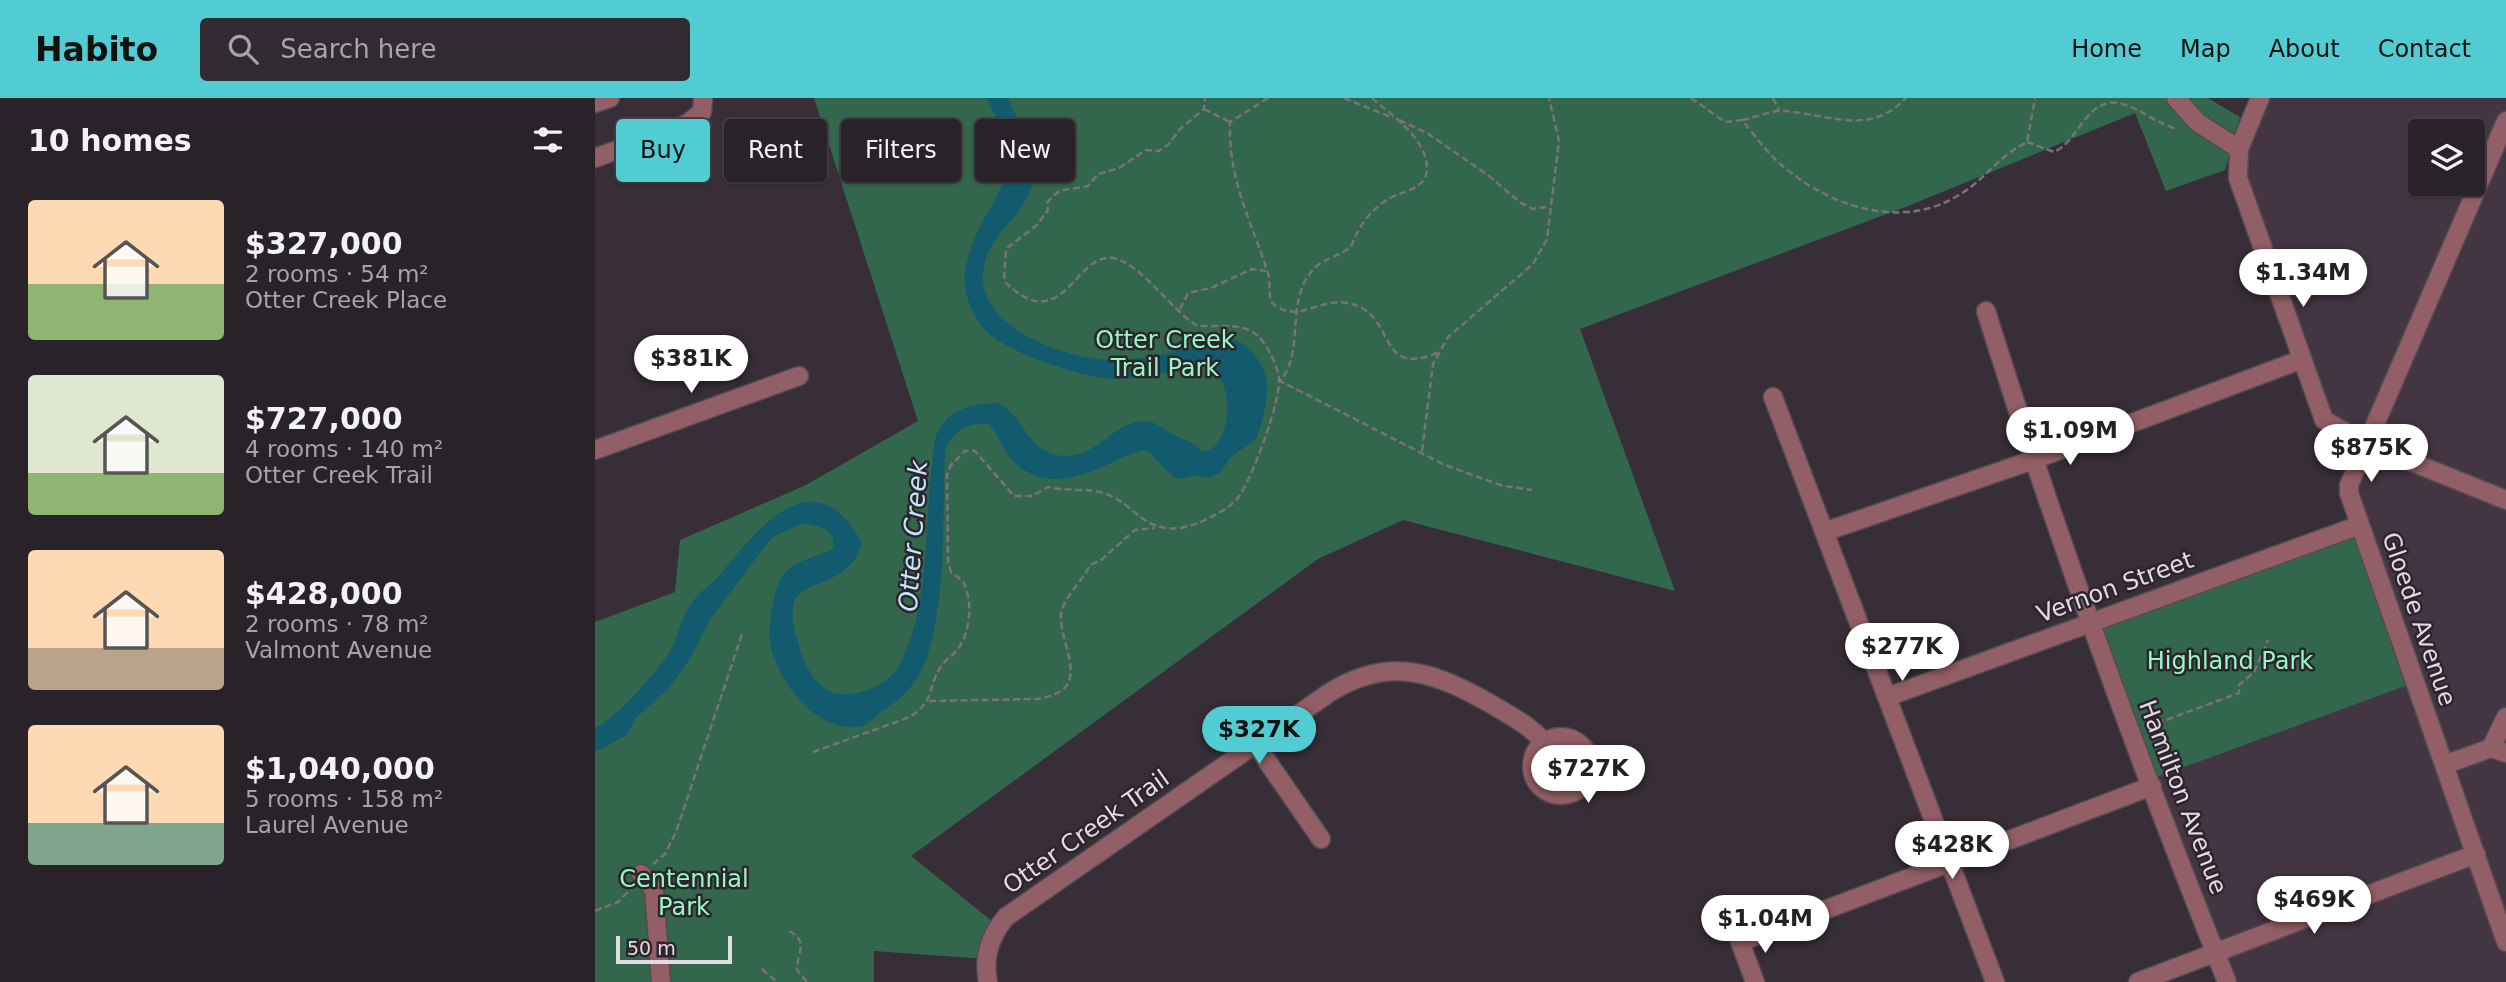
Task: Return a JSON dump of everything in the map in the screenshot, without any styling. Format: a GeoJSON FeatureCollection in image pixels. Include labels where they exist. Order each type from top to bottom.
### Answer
{"type":"FeatureCollection","features":[{"type":"Feature","properties":{"kind":"street"},"geometry":{"type":"LineString","coordinates":[[595,103],[610,98]]}},
{"type":"Feature","properties":{"kind":"street"},"geometry":{"type":"LineString","coordinates":[[595,158],[687,124],[702,112],[703,98]]}},
{"type":"Feature","properties":{"kind":"street"},"geometry":{"type":"LineString","coordinates":[[2176,98],[2193,116],[2239,149]]}},
{"type":"Feature","properties":{"kind":"street"},"geometry":{"type":"LineString","coordinates":[[2260,98],[2239,149],[2238,178],[2300,360],[2324,420],[2367,443],[2506,500]]}},
{"type":"Feature","properties":{"kind":"street"},"geometry":{"type":"LineString","coordinates":[[2367,443],[2506,121]]}},
{"type":"Feature","properties":{"kind":"street","name":"Hamilton Avenue"},"geometry":{"type":"LineString","coordinates":[[1986,311],[2033,460],[2227,982]]}},
{"type":"Feature","properties":{"kind":"street"},"geometry":{"type":"LineString","coordinates":[[1824,533],[2033,460],[2300,360]]}},
{"type":"Feature","properties":{"kind":"street"},"geometry":{"type":"LineString","coordinates":[[595,450],[799,376]]}},
{"type":"Feature","properties":{"kind":"street"},"geometry":{"type":"LineString","coordinates":[[1773,397],[1995,982]]}},
{"type":"Feature","properties":{"kind":"street","name":"Gloede Avenue"},"geometry":{"type":"LineString","coordinates":[[2367,443],[2349,493],[2506,942]]}},
{"type":"Feature","properties":{"kind":"street","name":"Vernon Street"},"geometry":{"type":"LineString","coordinates":[[1887,696],[2360,525]]}},
{"type":"Feature","properties":{"kind":"street","name":"Otter Creek Trail"},"geometry":{"type":"LineString","coordinates":[[988,982],[986,959],[991,940],[998,926],[1017,908],[1341,685],[1373,673],[1416,671],[1448,680],[1531,728],[1544,742]]}},
{"type":"Feature","properties":{"kind":"street"},"geometry":{"type":"LineString","coordinates":[[2444,765],[2498,750],[2506,716]]}},
{"type":"Feature","properties":{"kind":"street"},"geometry":{"type":"LineString","coordinates":[[1256,745],[1321,839]]}},
{"type":"Feature","properties":{"kind":"street"},"geometry":{"type":"LineString","coordinates":[[1755,982],[1740,942],[2152,786]]}},
{"type":"Feature","properties":{"kind":"street"},"geometry":{"type":"LineString","coordinates":[[2138,982],[2476,854]]}},
{"type":"Feature","properties":{"kind":"street"},"geometry":{"type":"LineString","coordinates":[[641,874],[654,890],[661,982]]}},
{"type":"Feature","properties":{"kind":"path"},"geometry":{"type":"LineString","coordinates":[[1205,98],[1203,109],[1159,150],[1135,155],[1119,168],[1098,174],[1088,186],[1061,188],[1047,203],[1048,210],[1037,225],[1006,249],[1004,281],[1015,292],[1040,300],[1064,294],[1088,264],[1100,258],[1115,258],[1125,262],[1196,324],[1235,326],[1258,336],[1280,381],[1445,465],[1477,477],[1532,490]]}},
{"type":"Feature","properties":{"kind":"path"},"geometry":{"type":"LineString","coordinates":[[1230,122],[1268,98]]}},
{"type":"Feature","properties":{"kind":"path"},"geometry":{"type":"LineString","coordinates":[[1344,98],[1427,133],[1489,176],[1521,203],[1533,209],[1548,207]]}},
{"type":"Feature","properties":{"kind":"path"},"geometry":{"type":"LineString","coordinates":[[929,701],[1051,697],[1062,689],[1070,678],[1072,664],[1060,616],[1090,565],[1101,561],[1135,530],[1183,528],[1235,502],[1244,490],[1266,438],[1280,381],[1290,365],[1294,312],[1303,288],[1317,266],[1351,247],[1361,223],[1391,198],[1408,193],[1425,180],[1426,158],[1398,119],[1372,98]]}},
{"type":"Feature","properties":{"kind":"path"},"geometry":{"type":"LineString","coordinates":[[1422,451],[1433,364],[1439,352],[1462,323],[1533,264],[1547,239],[1548,207],[1558,161],[1559,141],[1549,98]]}},
{"type":"Feature","properties":{"kind":"path"},"geometry":{"type":"LineString","coordinates":[[1691,98],[1725,122],[1780,110],[1866,122],[1896,108],[1906,98]]}},
{"type":"Feature","properties":{"kind":"path"},"geometry":{"type":"LineString","coordinates":[[1773,98],[1780,110]]}},
{"type":"Feature","properties":{"kind":"path"},"geometry":{"type":"LineString","coordinates":[[2027,142],[2035,98]]}},
{"type":"Feature","properties":{"kind":"path"},"geometry":{"type":"LineString","coordinates":[[1742,120],[1777,161],[1829,195],[1850,207],[1888,212],[1923,210],[1943,204],[1979,180],[2004,153],[2027,142],[2054,152],[2065,147],[2087,113],[2100,104],[2116,102],[2148,114],[2161,124],[2174,128],[2193,116]]}},
{"type":"Feature","properties":{"kind":"path"},"geometry":{"type":"LineString","coordinates":[[1203,109],[1230,122]]}},
{"type":"Feature","properties":{"kind":"path"},"geometry":{"type":"LineString","coordinates":[[1230,122],[1229,144],[1237,192],[1268,272],[1271,302],[1280,310],[1294,312],[1325,302],[1352,304],[1374,319],[1389,346],[1399,355],[1425,358],[1439,352]]}},
{"type":"Feature","properties":{"kind":"path"},"geometry":{"type":"LineString","coordinates":[[1180,309],[1188,293],[1210,289],[1252,269],[1268,272]]}},
{"type":"Feature","properties":{"kind":"path"},"geometry":{"type":"LineString","coordinates":[[813,752],[910,717],[929,701],[939,669],[957,651],[970,607],[963,581],[951,572],[948,563],[947,475],[951,465],[965,451],[975,451],[982,457],[1014,496],[1032,496],[1048,486],[1073,492],[1104,493],[1156,528]]}},
{"type":"Feature","properties":{"kind":"path"},"geometry":{"type":"LineString","coordinates":[[595,911],[618,902],[641,874],[665,854],[676,832],[742,634]]}},
{"type":"Feature","properties":{"kind":"path"},"geometry":{"type":"LineString","coordinates":[[2147,727],[2239,693],[2239,685],[2254,672],[2268,639]]}},
{"type":"Feature","properties":{"kind":"path"},"geometry":{"type":"LineString","coordinates":[[789,931],[798,936],[802,944],[797,970],[807,982]]}},
{"type":"Feature","properties":{"kind":"path"},"geometry":{"type":"LineString","coordinates":[[762,969],[777,982]]}},
{"type":"Feature","properties":{"kind":"shaded area"},"geometry":{"type":"Polygon","coordinates":[[[2263,98],[2506,98],[2506,982],[2227,982],[2149,780],[2416,681],[2349,489],[2367,444],[2334,428],[2238,178],[2263,98]]]}},
{"type":"Feature","properties":{"kind":"green space","name":"Otter Creek Trail Park"},"geometry":{"type":"Polygon","coordinates":[[[814,98],[2208,98],[2240,117],[2225,170],[2166,191],[2135,113],[1908,206],[1580,329],[1675,591],[1403,520],[1318,559],[911,856],[998,926],[986,959],[874,951],[874,982],[595,982],[595,622],[675,592],[680,540],[806,485],[918,421],[841,182],[961,182],[961,119],[841,119],[841,182],[827,138],[827,119],[821,119],[814,98]]]}},
{"type":"Feature","properties":{"kind":"green space","name":"Highland Park"},"geometry":{"type":"Polygon","coordinates":[[[2360,525],[2416,682],[2149,780],[2092,622],[2360,525]]]}},
{"type":"Feature","properties":{"kind":"water"},"geometry":{"type":"Polygon","coordinates":[[[986,98],[1007,98],[1018,119],[995,119],[986,98]]]}},
{"type":"Feature","properties":{"kind":"water"},"geometry":{"type":"Polygon","coordinates":[[[1002,182],[1033,182],[1021,207],[988,252],[984,265],[985,292],[995,310],[1011,326],[1053,348],[1098,359],[1144,358],[1226,337],[1240,342],[1259,360],[1266,376],[1266,404],[1257,438],[1231,457],[1220,473],[1209,478],[1196,475],[1181,479],[1173,477],[1150,453],[1142,450],[1079,475],[1047,479],[1016,464],[989,424],[975,424],[961,430],[951,439],[945,452],[943,554],[934,630],[922,670],[901,698],[865,724],[856,727],[840,726],[825,720],[799,700],[780,672],[770,643],[769,630],[780,580],[791,567],[833,548],[833,538],[827,529],[804,523],[778,534],[769,541],[710,619],[691,657],[669,688],[635,719],[627,735],[595,752],[595,727],[626,704],[661,664],[696,597],[767,523],[785,510],[805,502],[824,504],[843,517],[862,543],[846,569],[804,591],[797,598],[793,607],[793,623],[804,660],[822,686],[840,694],[864,691],[881,684],[890,676],[901,662],[918,608],[936,436],[953,414],[969,407],[998,403],[1014,416],[1038,446],[1057,455],[1071,456],[1084,452],[1128,424],[1139,421],[1156,424],[1202,452],[1213,447],[1221,437],[1226,424],[1226,394],[1215,369],[1205,363],[1160,374],[1102,378],[1067,370],[1028,356],[986,331],[967,296],[965,272],[972,245],[1002,182]]]}},
{"type":"Feature","properties":{"kind":"water label","name":"Otter Creek"},"geometry":{"type":"Point","coordinates":[913,536]}},
{"type":"Feature","properties":{"kind":"park label","name":"Centennial Park"},"geometry":{"type":"Point","coordinates":[684,893]}}]}
